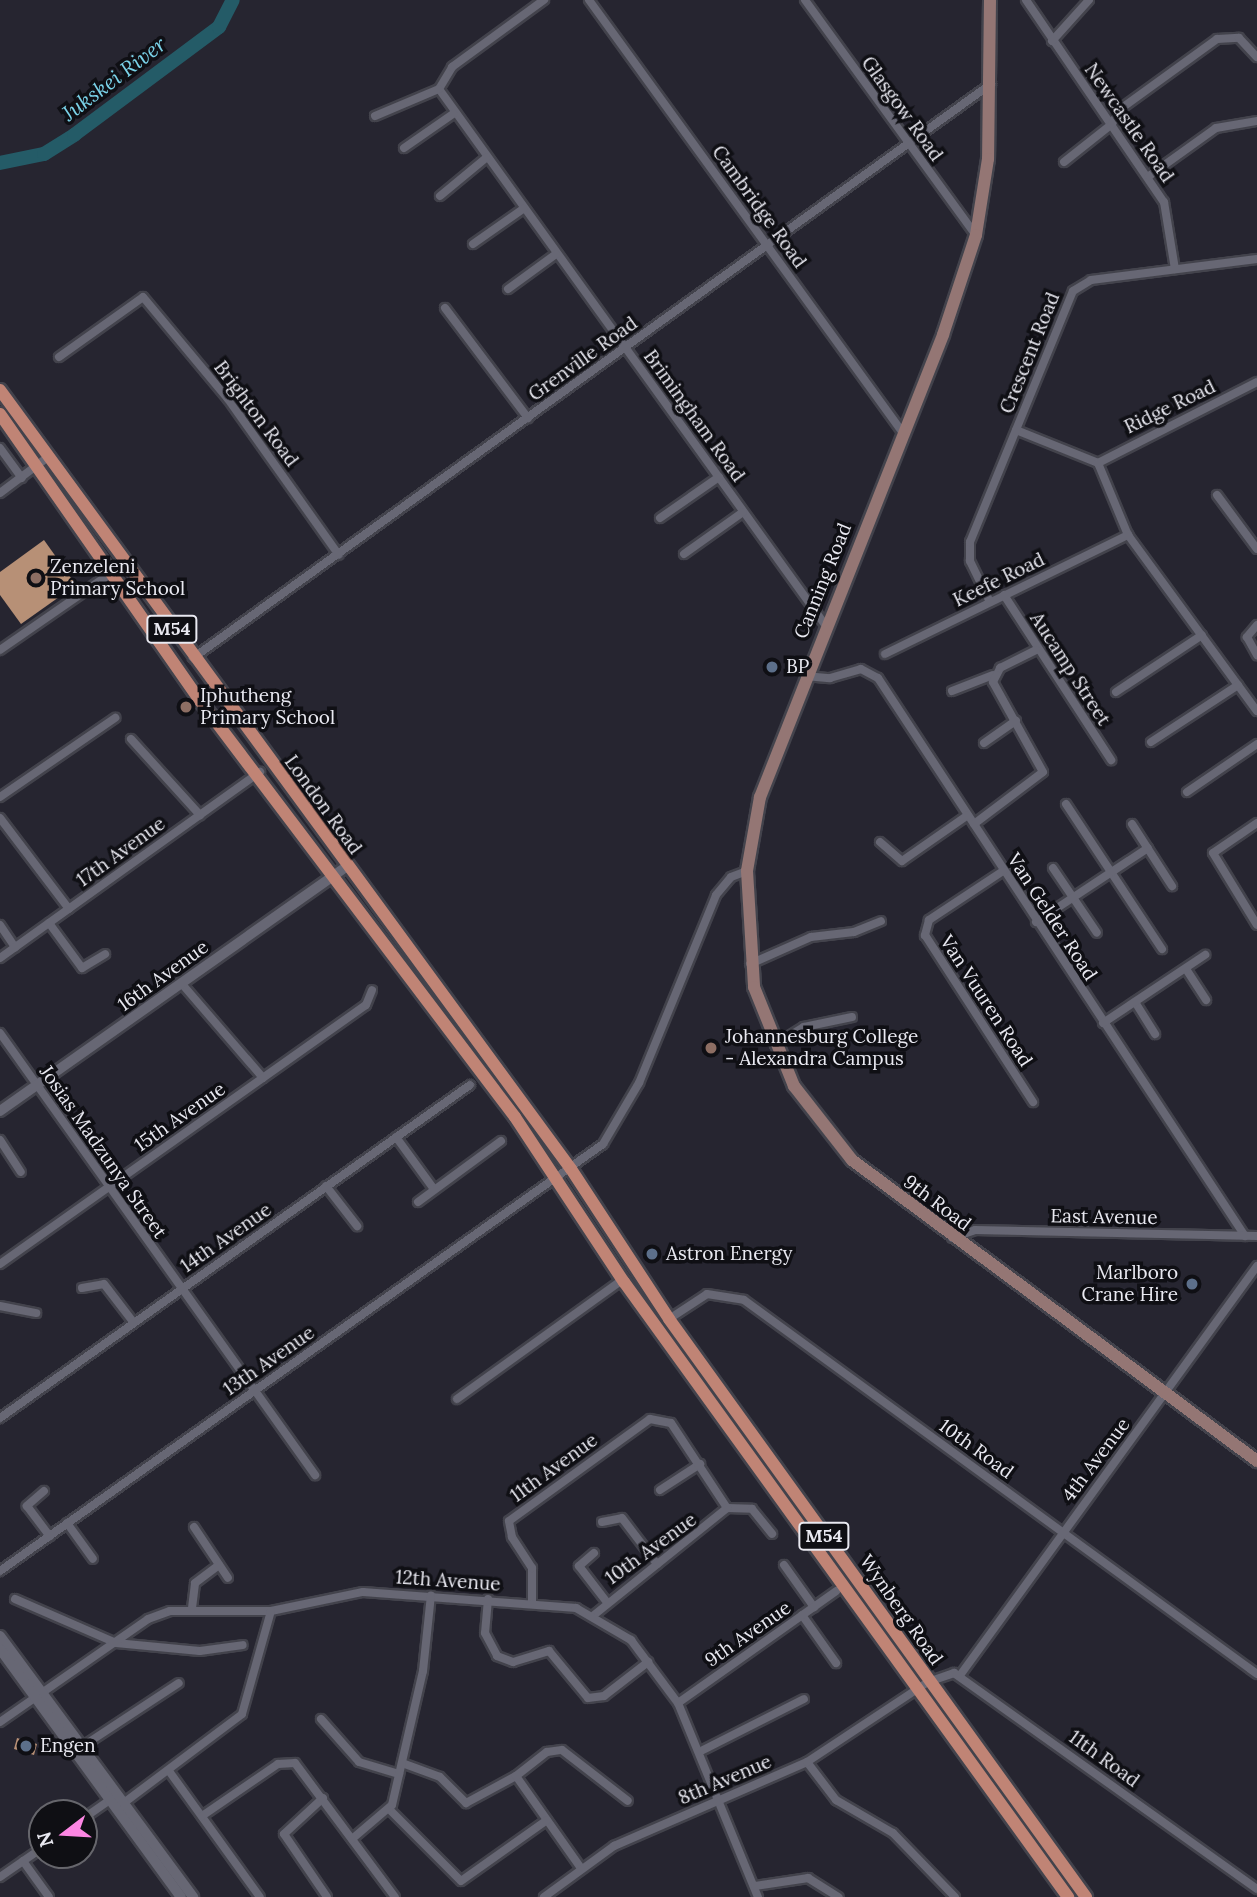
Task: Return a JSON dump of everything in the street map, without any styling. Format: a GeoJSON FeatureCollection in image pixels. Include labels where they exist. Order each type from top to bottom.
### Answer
{"type":"FeatureCollection","features":[{"type":"Feature","properties":{"kind":"main road","name":"Canning Road"},"geometry":{"type":"LineString","coordinates":[[747,871],[760,797],[805,676],[903,433],[975,235],[991,84],[990,0]]}},
{"type":"Feature","properties":{"kind":"main road","name":"London Road"},"geometry":{"type":"LineString","coordinates":[[0,390],[345,868],[571,1169]]}},
{"type":"Feature","properties":{"kind":"main road","name":"London Road"},"geometry":{"type":"LineString","coordinates":[[0,414],[114,571],[201,702],[260,772],[333,877],[558,1178]]}},
{"type":"Feature","properties":{"kind":"main road","name":"9th Road"},"geometry":{"type":"LineString","coordinates":[[747,871],[750,964],[775,1045],[794,1086],[838,1144],[952,1238],[1257,1461]]}},
{"type":"Feature","properties":{"kind":"main road","name":"Wynberg Road"},"geometry":{"type":"LineString","coordinates":[[571,1169],[669,1319],[923,1686],[1063,1895]]}},
{"type":"Feature","properties":{"kind":"main road","name":"Wynberg Road"},"geometry":{"type":"LineString","coordinates":[[558,1178],[622,1280],[923,1686],[1086,1897]]}},
{"type":"Feature","properties":{"kind":"street"},"geometry":{"type":"LineString","coordinates":[[375,116],[439,89],[452,67],[544,0]]}},
{"type":"Feature","properties":{"kind":"street","name":"Cambridge Road"},"geometry":{"type":"LineString","coordinates":[[589,0],[903,433]]}},
{"type":"Feature","properties":{"kind":"street","name":"Newcastle Road"},"geometry":{"type":"LineString","coordinates":[[1026,0],[1052,41],[1149,176],[1166,208],[1175,269]]}},
{"type":"Feature","properties":{"kind":"street"},"geometry":{"type":"LineString","coordinates":[[1052,41],[1088,0]]}},
{"type":"Feature","properties":{"kind":"street","name":"Glasgow Road"},"geometry":{"type":"LineString","coordinates":[[808,1],[907,144],[975,235]]}},
{"type":"Feature","properties":{"kind":"street"},"geometry":{"type":"LineString","coordinates":[[1064,162],[1112,124],[1119,110],[1222,36],[1239,38],[1257,57]]}},
{"type":"Feature","properties":{"kind":"street","name":"Grenville Road"},"geometry":{"type":"LineString","coordinates":[[192,659],[991,84]]}},
{"type":"Feature","properties":{"kind":"street","name":"Brimingham Road"},"geometry":{"type":"LineString","coordinates":[[439,89],[453,114],[826,626]]}},
{"type":"Feature","properties":{"kind":"street"},"geometry":{"type":"LineString","coordinates":[[404,148],[453,114]]}},
{"type":"Feature","properties":{"kind":"street"},"geometry":{"type":"LineString","coordinates":[[1149,176],[1216,128],[1257,121]]}},
{"type":"Feature","properties":{"kind":"street"},"geometry":{"type":"LineString","coordinates":[[440,196],[486,158]]}},
{"type":"Feature","properties":{"kind":"street"},"geometry":{"type":"LineString","coordinates":[[473,244],[523,209]]}},
{"type":"Feature","properties":{"kind":"street"},"geometry":{"type":"LineString","coordinates":[[508,289],[556,254]]}},
{"type":"Feature","properties":{"kind":"street","name":"Crescent Road"},"geometry":{"type":"LineString","coordinates":[[990,602],[968,549],[1076,287],[1175,269],[1257,258]]}},
{"type":"Feature","properties":{"kind":"street","name":"Brighton Road"},"geometry":{"type":"LineString","coordinates":[[59,357],[143,296],[228,399],[339,555]]}},
{"type":"Feature","properties":{"kind":"street"},"geometry":{"type":"LineString","coordinates":[[445,308],[528,418]]}},
{"type":"Feature","properties":{"kind":"street","name":"Ridge Road"},"geometry":{"type":"LineString","coordinates":[[1098,463],[1257,382]]}},
{"type":"Feature","properties":{"kind":"street"},"geometry":{"type":"LineString","coordinates":[[1016,430],[1098,463],[1128,535],[1257,711]]}},
{"type":"Feature","properties":{"kind":"street"},"geometry":{"type":"LineString","coordinates":[[0,447],[22,478]]}},
{"type":"Feature","properties":{"kind":"street"},"geometry":{"type":"LineString","coordinates":[[0,493],[48,457]]}},
{"type":"Feature","properties":{"kind":"street"},"geometry":{"type":"LineString","coordinates":[[660,518],[719,477]]}},
{"type":"Feature","properties":{"kind":"street"},"geometry":{"type":"LineString","coordinates":[[1217,495],[1257,549]]}},
{"type":"Feature","properties":{"kind":"street"},"geometry":{"type":"LineString","coordinates":[[684,554],[743,512]]}},
{"type":"Feature","properties":{"kind":"street","name":"Keefe Road"},"geometry":{"type":"LineString","coordinates":[[885,654],[1128,535]]}},
{"type":"Feature","properties":{"kind":"street"},"geometry":{"type":"LineString","coordinates":[[0,650],[114,571]]}},
{"type":"Feature","properties":{"kind":"street","name":"Aucamp Street"},"geometry":{"type":"LineString","coordinates":[[1004,595],[1036,650],[1111,760]]}},
{"type":"Feature","properties":{"kind":"street"},"geometry":{"type":"LineString","coordinates":[[1257,625],[1247,637],[1257,655]]}},
{"type":"Feature","properties":{"kind":"street"},"geometry":{"type":"LineString","coordinates":[[1116,692],[1202,635]]}},
{"type":"Feature","properties":{"kind":"street"},"geometry":{"type":"LineString","coordinates":[[952,691],[993,675],[1036,650]]}},
{"type":"Feature","properties":{"kind":"street","name":"Van Gelder Road"},"geometry":{"type":"LineString","coordinates":[[805,676],[831,678],[861,669],[875,675],[1036,922],[1253,1238]]}},
{"type":"Feature","properties":{"kind":"street"},"geometry":{"type":"LineString","coordinates":[[974,824],[1043,772],[993,675]]}},
{"type":"Feature","properties":{"kind":"street"},"geometry":{"type":"LineString","coordinates":[[1152,742],[1238,685]]}},
{"type":"Feature","properties":{"kind":"street"},"geometry":{"type":"LineString","coordinates":[[0,797],[115,718]]}},
{"type":"Feature","properties":{"kind":"street"},"geometry":{"type":"LineString","coordinates":[[984,743],[1016,721]]}},
{"type":"Feature","properties":{"kind":"street"},"geometry":{"type":"LineString","coordinates":[[131,739],[200,815]]}},
{"type":"Feature","properties":{"kind":"street"},"geometry":{"type":"LineString","coordinates":[[1187,792],[1257,744]]}},
{"type":"Feature","properties":{"kind":"street","name":"17th Avenue"},"geometry":{"type":"LineString","coordinates":[[0,958],[260,772]]}},
{"type":"Feature","properties":{"kind":"street"},"geometry":{"type":"LineString","coordinates":[[1066,804],[1163,949]]}},
{"type":"Feature","properties":{"kind":"street"},"geometry":{"type":"LineString","coordinates":[[880,842],[902,861],[968,815]]}},
{"type":"Feature","properties":{"kind":"street"},"geometry":{"type":"LineString","coordinates":[[0,818],[69,909]]}},
{"type":"Feature","properties":{"kind":"street"},"geometry":{"type":"LineString","coordinates":[[1257,823],[1213,853],[1257,925]]}},
{"type":"Feature","properties":{"kind":"street"},"geometry":{"type":"LineString","coordinates":[[1132,824],[1172,886]]}},
{"type":"Feature","properties":{"kind":"street"},"geometry":{"type":"LineString","coordinates":[[1036,922],[1148,849]]}},
{"type":"Feature","properties":{"kind":"street","name":"16th Avenue"},"geometry":{"type":"LineString","coordinates":[[0,1111],[345,868]]}},
{"type":"Feature","properties":{"kind":"street"},"geometry":{"type":"LineString","coordinates":[[1053,868],[1097,933]]}},
{"type":"Feature","properties":{"kind":"street"},"geometry":{"type":"LineString","coordinates":[[571,1169],[623,1118],[716,895],[731,877],[747,871]]}},
{"type":"Feature","properties":{"kind":"street","name":"Van Vuuren Road"},"geometry":{"type":"LineString","coordinates":[[1003,871],[929,920],[925,935],[1033,1102]]}},
{"type":"Feature","properties":{"kind":"street"},"geometry":{"type":"LineString","coordinates":[[750,964],[811,937],[854,932],[881,921]]}},
{"type":"Feature","properties":{"kind":"street"},"geometry":{"type":"LineString","coordinates":[[49,923],[82,968],[105,954]]}},
{"type":"Feature","properties":{"kind":"street"},"geometry":{"type":"LineString","coordinates":[[0,925],[15,947]]}},
{"type":"Feature","properties":{"kind":"street"},"geometry":{"type":"LineString","coordinates":[[1104,1023],[1205,955]]}},
{"type":"Feature","properties":{"kind":"street"},"geometry":{"type":"LineString","coordinates":[[1186,969],[1206,1000]]}},
{"type":"Feature","properties":{"kind":"street"},"geometry":{"type":"LineString","coordinates":[[182,984],[263,1078]]}},
{"type":"Feature","properties":{"kind":"street","name":"15th Avenue"},"geometry":{"type":"LineString","coordinates":[[0,1264],[366,1005],[372,990]]}},
{"type":"Feature","properties":{"kind":"street"},"geometry":{"type":"LineString","coordinates":[[1135,1002],[1155,1034]]}},
{"type":"Feature","properties":{"kind":"street"},"geometry":{"type":"LineString","coordinates":[[775,1045],[804,1027],[852,1017]]}},
{"type":"Feature","properties":{"kind":"street","name":"Josias Madzunya Street"},"geometry":{"type":"LineString","coordinates":[[0,1033],[252,1392],[315,1475]]}},
{"type":"Feature","properties":{"kind":"street","name":"14th Avenue"},"geometry":{"type":"LineString","coordinates":[[0,1418],[470,1086]]}},
{"type":"Feature","properties":{"kind":"street"},"geometry":{"type":"LineString","coordinates":[[396,1137],[433,1188]]}},
{"type":"Feature","properties":{"kind":"street"},"geometry":{"type":"LineString","coordinates":[[0,1140],[21,1172]]}},
{"type":"Feature","properties":{"kind":"street"},"geometry":{"type":"LineString","coordinates":[[418,1202],[433,1188],[501,1141]]}},
{"type":"Feature","properties":{"kind":"street","name":"13th Avenue"},"geometry":{"type":"LineString","coordinates":[[0,1571],[571,1169]]}},
{"type":"Feature","properties":{"kind":"street"},"geometry":{"type":"LineString","coordinates":[[326,1186],[357,1226]]}},
{"type":"Feature","properties":{"kind":"street","name":"East Avenue"},"geometry":{"type":"LineString","coordinates":[[952,1238],[975,1230],[1253,1238]]}},
{"type":"Feature","properties":{"kind":"street","name":"4th Avenue"},"geometry":{"type":"LineString","coordinates":[[961,1674],[1257,1266]]}},
{"type":"Feature","properties":{"kind":"street"},"geometry":{"type":"LineString","coordinates":[[457,1399],[622,1280]]}},
{"type":"Feature","properties":{"kind":"street"},"geometry":{"type":"LineString","coordinates":[[82,1288],[101,1282],[134,1323]]}},
{"type":"Feature","properties":{"kind":"street","name":"10th Road"},"geometry":{"type":"LineString","coordinates":[[669,1319],[707,1294],[737,1296],[1257,1674]]}},
{"type":"Feature","properties":{"kind":"street"},"geometry":{"type":"LineString","coordinates":[[0,1306],[36,1313]]}},
{"type":"Feature","properties":{"kind":"street","name":"11th Avenue"},"geometry":{"type":"LineString","coordinates":[[532,1603],[532,1568],[512,1537],[509,1521],[657,1417],[671,1423],[700,1464]]}},
{"type":"Feature","properties":{"kind":"street"},"geometry":{"type":"LineString","coordinates":[[660,1490],[700,1464],[727,1508],[750,1507],[772,1534]]}},
{"type":"Feature","properties":{"kind":"street"},"geometry":{"type":"LineString","coordinates":[[44,1491],[27,1506],[50,1536]]}},
{"type":"Feature","properties":{"kind":"street","name":"10th Avenue"},"geometry":{"type":"LineString","coordinates":[[594,1615],[606,1601],[727,1508]]}},
{"type":"Feature","properties":{"kind":"street"},"geometry":{"type":"LineString","coordinates":[[602,1522],[622,1518],[657,1564]]}},
{"type":"Feature","properties":{"kind":"street"},"geometry":{"type":"LineString","coordinates":[[67,1523],[93,1559]]}},
{"type":"Feature","properties":{"kind":"street"},"geometry":{"type":"LineString","coordinates":[[194,1527],[228,1578]]}},
{"type":"Feature","properties":{"kind":"street"},"geometry":{"type":"LineString","coordinates":[[594,1553],[579,1566],[606,1601]]}},
{"type":"Feature","properties":{"kind":"street"},"geometry":{"type":"LineString","coordinates":[[192,1608],[195,1583],[219,1565]]}},
{"type":"Feature","properties":{"kind":"street"},"geometry":{"type":"LineString","coordinates":[[784,1565],[814,1607]]}},
{"type":"Feature","properties":{"kind":"street","name":"9th Avenue"},"geometry":{"type":"LineString","coordinates":[[678,1703],[836,1591]]}},
{"type":"Feature","properties":{"kind":"street","name":"12th Avenue"},"geometry":{"type":"LineString","coordinates":[[0,1722],[152,1616],[192,1608],[271,1611],[358,1593],[431,1595],[532,1603],[594,1615],[626,1635],[678,1703],[702,1750],[758,1897]]}},
{"type":"Feature","properties":{"kind":"street"},"geometry":{"type":"LineString","coordinates":[[352,1839],[390,1810],[402,1763],[431,1595]]}},
{"type":"Feature","properties":{"kind":"street"},"geometry":{"type":"LineString","coordinates":[[15,1599],[116,1643],[200,1651],[243,1645]]}},
{"type":"Feature","properties":{"kind":"street"},"geometry":{"type":"LineString","coordinates":[[488,1599],[485,1633],[497,1656],[513,1661],[549,1651],[588,1698],[604,1696],[648,1662]]}},
{"type":"Feature","properties":{"kind":"street"},"geometry":{"type":"LineString","coordinates":[[98,1811],[169,1771],[242,1714],[271,1611]]}},
{"type":"Feature","properties":{"kind":"street"},"geometry":{"type":"LineString","coordinates":[[802,1615],[836,1663]]}},
{"type":"Feature","properties":{"kind":"street"},"geometry":{"type":"LineString","coordinates":[[0,1636],[44,1691],[80,1748],[192,1897]]}},
{"type":"Feature","properties":{"kind":"street"},"geometry":{"type":"LineString","coordinates":[[0,1649],[34,1697],[80,1748]]}},
{"type":"Feature","properties":{"kind":"street"},"geometry":{"type":"LineString","coordinates":[[923,1686],[961,1674]]}},
{"type":"Feature","properties":{"kind":"street","name":"11th Road"},"geometry":{"type":"LineString","coordinates":[[961,1674],[1257,1889]]}},
{"type":"Feature","properties":{"kind":"street"},"geometry":{"type":"LineString","coordinates":[[80,1748],[179,1683]]}},
{"type":"Feature","properties":{"kind":"street","name":"8th Avenue"},"geometry":{"type":"LineString","coordinates":[[544,1897],[581,1868],[722,1799],[807,1762],[923,1686]]}},
{"type":"Feature","properties":{"kind":"street"},"geometry":{"type":"LineString","coordinates":[[702,1750],[804,1699]]}},
{"type":"Feature","properties":{"kind":"street"},"geometry":{"type":"LineString","coordinates":[[321,1720],[359,1762],[399,1774]]}},
{"type":"Feature","properties":{"kind":"street"},"geometry":{"type":"LineString","coordinates":[[402,1763],[434,1773],[466,1803],[516,1776],[547,1752],[562,1751],[628,1801]]}},
{"type":"Feature","properties":{"kind":"street"},"geometry":{"type":"LineString","coordinates":[[202,1816],[284,1762],[300,1767],[395,1897]]}},
{"type":"Feature","properties":{"kind":"street"},"geometry":{"type":"LineString","coordinates":[[807,1762],[836,1800],[893,1833],[956,1897]]}},
{"type":"Feature","properties":{"kind":"street"},"geometry":{"type":"LineString","coordinates":[[169,1771],[260,1897]]}},
{"type":"Feature","properties":{"kind":"street"},"geometry":{"type":"LineString","coordinates":[[516,1776],[581,1868]]}},
{"type":"Feature","properties":{"kind":"street"},"geometry":{"type":"LineString","coordinates":[[323,1798],[285,1834],[327,1897]]}},
{"type":"Feature","properties":{"kind":"street"},"geometry":{"type":"LineString","coordinates":[[118,1800],[181,1897]]}},
{"type":"Feature","properties":{"kind":"street"},"geometry":{"type":"LineString","coordinates":[[390,1810],[461,1881],[547,1820]]}},
{"type":"Feature","properties":{"kind":"street"},"geometry":{"type":"LineString","coordinates":[[0,1877],[28,1858]]}},
{"type":"Feature","properties":{"kind":"street"},"geometry":{"type":"LineString","coordinates":[[23,1861],[49,1897]]}},
{"type":"Feature","properties":{"kind":"street"},"geometry":{"type":"LineString","coordinates":[[755,1886],[808,1878],[838,1897]]}},
{"type":"Feature","properties":{"kind":"street"},"geometry":{"type":"LineString","coordinates":[[1063,1895],[1076,1884]]}},
{"type":"Feature","properties":{"kind":"building","name":"Zenzeleni Primary School"},"geometry":{"type":"Polygon","coordinates":[[[44,540],[76,585],[21,624],[0,595],[0,572],[44,540]]]}},
{"type":"Feature","properties":{"kind":"building","name":"Engen"},"geometry":{"type":"Polygon","coordinates":[[[17,1738],[37,1744],[34,1755],[14,1749],[17,1738]]]}},
{"type":"Feature","properties":{"kind":"waterway","name":"Jukskei River"},"geometry":{"type":"LineString","coordinates":[[0,163],[44,154],[74,135],[219,27],[233,0]]}},
{"type":"Feature","properties":{"kind":"place","name":"Zenzeleni Primary School"},"geometry":{"type":"Point","coordinates":[36,578]}},
{"type":"Feature","properties":{"kind":"place","name":"BP"},"geometry":{"type":"Point","coordinates":[772,667]}},
{"type":"Feature","properties":{"kind":"place","name":"Iphutheng Primary School"},"geometry":{"type":"Point","coordinates":[186,707]}},
{"type":"Feature","properties":{"kind":"place","name":"Johannesburg College - Alexandra Campus"},"geometry":{"type":"Point","coordinates":[711,1048]}},
{"type":"Feature","properties":{"kind":"place","name":"Astron Energy"},"geometry":{"type":"Point","coordinates":[652,1254]}},
{"type":"Feature","properties":{"kind":"place","name":"Marlboro Crane Hire"},"geometry":{"type":"Point","coordinates":[1192,1284]}},
{"type":"Feature","properties":{"kind":"place","name":"Engen"},"geometry":{"type":"Point","coordinates":[26,1746]}}]}
